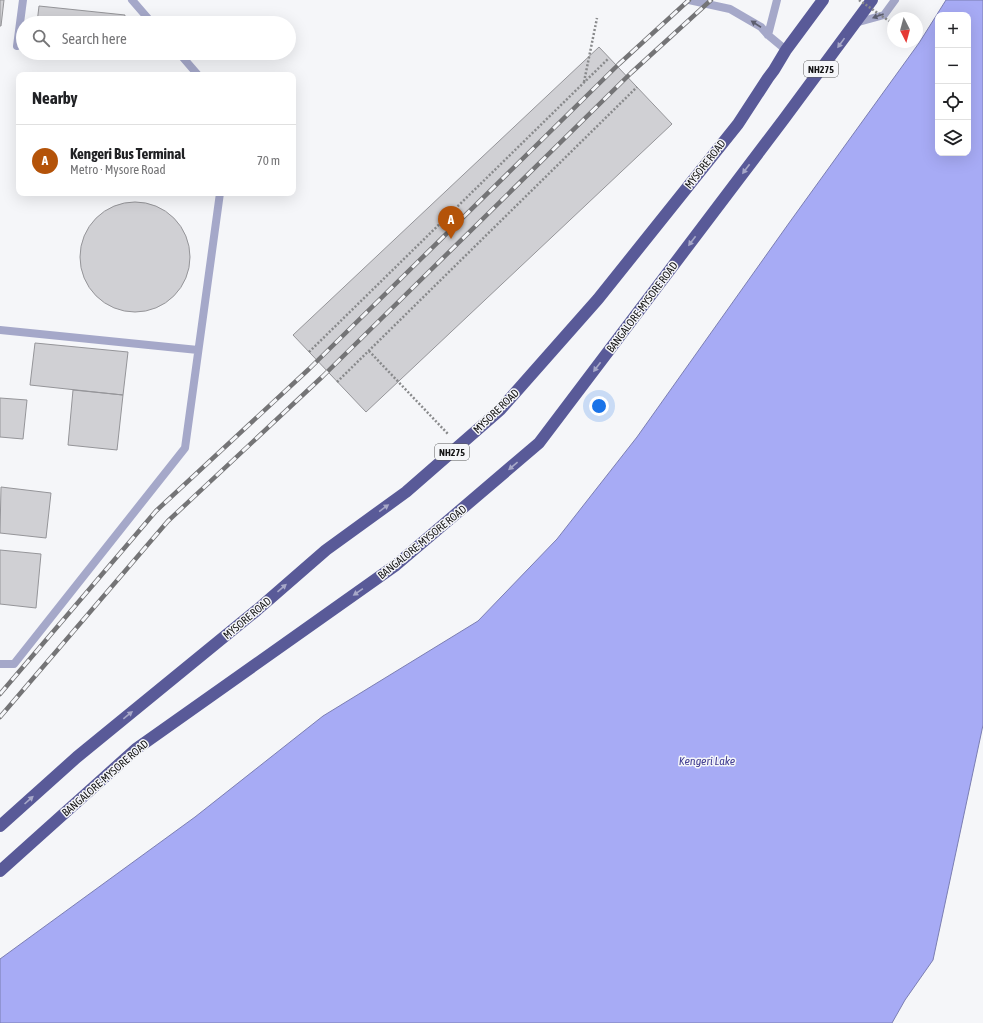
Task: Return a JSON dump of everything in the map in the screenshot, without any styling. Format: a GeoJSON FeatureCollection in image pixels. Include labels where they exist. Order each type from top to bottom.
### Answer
{"type":"FeatureCollection","features":[{"type":"Feature","properties":{"kind":"highway","name":"MYSORE ROAD"},"geometry":{"type":"LineString","coordinates":[[0,826],[77,757],[257,610],[326,550],[406,492],[500,410],[598,299],[738,124],[786,50],[823,0]]}},
{"type":"Feature","properties":{"kind":"highway","name":"NH275"},"geometry":{"type":"LineString","coordinates":[[856,22],[872,0]]}},
{"type":"Feature","properties":{"kind":"highway","name":"BANGALORE-MYSORE ROAD"},"geometry":{"type":"LineString","coordinates":[[0,871],[136,748],[396,565],[539,443],[856,22]]}},
{"type":"Feature","properties":{"kind":"lane"},"geometry":{"type":"LineString","coordinates":[[21,16],[23,0]]}},
{"type":"Feature","properties":{"kind":"lane"},"geometry":{"type":"LineString","coordinates":[[132,0],[146,16]]}},
{"type":"Feature","properties":{"kind":"lane"},"geometry":{"type":"LineString","coordinates":[[689,0],[730,9],[761,27],[768,36],[786,50]]}},
{"type":"Feature","properties":{"kind":"lane"},"geometry":{"type":"LineString","coordinates":[[768,36],[777,0]]}},
{"type":"Feature","properties":{"kind":"lane"},"geometry":{"type":"LineString","coordinates":[[856,22],[884,15],[895,0]]}},
{"type":"Feature","properties":{"kind":"lane"},"geometry":{"type":"LineString","coordinates":[[185,60],[195,72]]}},
{"type":"Feature","properties":{"kind":"lane"},"geometry":{"type":"LineString","coordinates":[[0,664],[14,664],[185,448],[220,196]]}},
{"type":"Feature","properties":{"kind":"lane"},"geometry":{"type":"LineString","coordinates":[[0,330],[198,350]]}},
{"type":"Feature","properties":{"kind":"path"},"geometry":{"type":"LineString","coordinates":[[859,0],[887,20]]}},
{"type":"Feature","properties":{"kind":"path"},"geometry":{"type":"LineString","coordinates":[[584,83],[597,18]]}},
{"type":"Feature","properties":{"kind":"path"},"geometry":{"type":"LineString","coordinates":[[309,352],[609,58]]}},
{"type":"Feature","properties":{"kind":"path"},"geometry":{"type":"LineString","coordinates":[[337,382],[637,87]]}},
{"type":"Feature","properties":{"kind":"path"},"geometry":{"type":"LineString","coordinates":[[368,351],[459,446]]}},
{"type":"Feature","properties":{"kind":"water","name":"Kengeri Lake"},"geometry":{"type":"Polygon","coordinates":[[[946,0],[983,0],[983,725],[933,960],[905,1000],[892,1023],[0,1023],[0,959],[195,817],[323,716],[478,621],[557,539],[637,437],[915,48],[923,48],[923,37],[935,18],[935,156],[971,156],[971,12],[938,12],[946,0]]]}},
{"type":"Feature","properties":{"kind":"building"},"geometry":{"type":"Polygon","coordinates":[[[0,0],[4,0],[1,26],[0,26],[0,0]]]}},
{"type":"Feature","properties":{"kind":"building"},"geometry":{"type":"Polygon","coordinates":[[[39,6],[125,15],[125,16],[38,16],[39,6]]]}},
{"type":"Feature","properties":{"kind":"building"},"geometry":{"type":"Polygon","coordinates":[[[599,47],[672,124],[366,412],[293,335],[599,47]]]}},
{"type":"Feature","properties":{"kind":"building"},"geometry":{"type":"Polygon","coordinates":[[[135,202],[156,206],[174,218],[186,236],[190,257],[186,278],[174,296],[156,308],[135,312],[114,308],[96,296],[84,278],[80,257],[84,236],[96,218],[114,206],[135,202]]]}},
{"type":"Feature","properties":{"kind":"building"},"geometry":{"type":"Polygon","coordinates":[[[35,343],[128,352],[123,395],[30,385],[35,343]]]}},
{"type":"Feature","properties":{"kind":"building"},"geometry":{"type":"Polygon","coordinates":[[[73,390],[123,395],[117,450],[68,445],[73,390]]]}},
{"type":"Feature","properties":{"kind":"building"},"geometry":{"type":"Polygon","coordinates":[[[0,398],[27,400],[23,439],[0,437],[0,398]]]}},
{"type":"Feature","properties":{"kind":"building"},"geometry":{"type":"Polygon","coordinates":[[[1,487],[51,493],[46,538],[0,533],[1,487]]]}},
{"type":"Feature","properties":{"kind":"building"},"geometry":{"type":"Polygon","coordinates":[[[0,550],[41,554],[36,608],[0,604],[0,550]]]}},
{"type":"Feature","properties":{"kind":"railway"},"geometry":{"type":"LineString","coordinates":[[0,694],[156,511],[309,369],[619,64],[689,0]]}},
{"type":"Feature","properties":{"kind":"railway"},"geometry":{"type":"LineString","coordinates":[[0,717],[168,521],[322,377],[631,73],[711,0]]}},
{"type":"Feature","properties":{"kind":"place","name":"Kengeri Bus Terminal"},"geometry":{"type":"Point","coordinates":[451,239]}}]}
